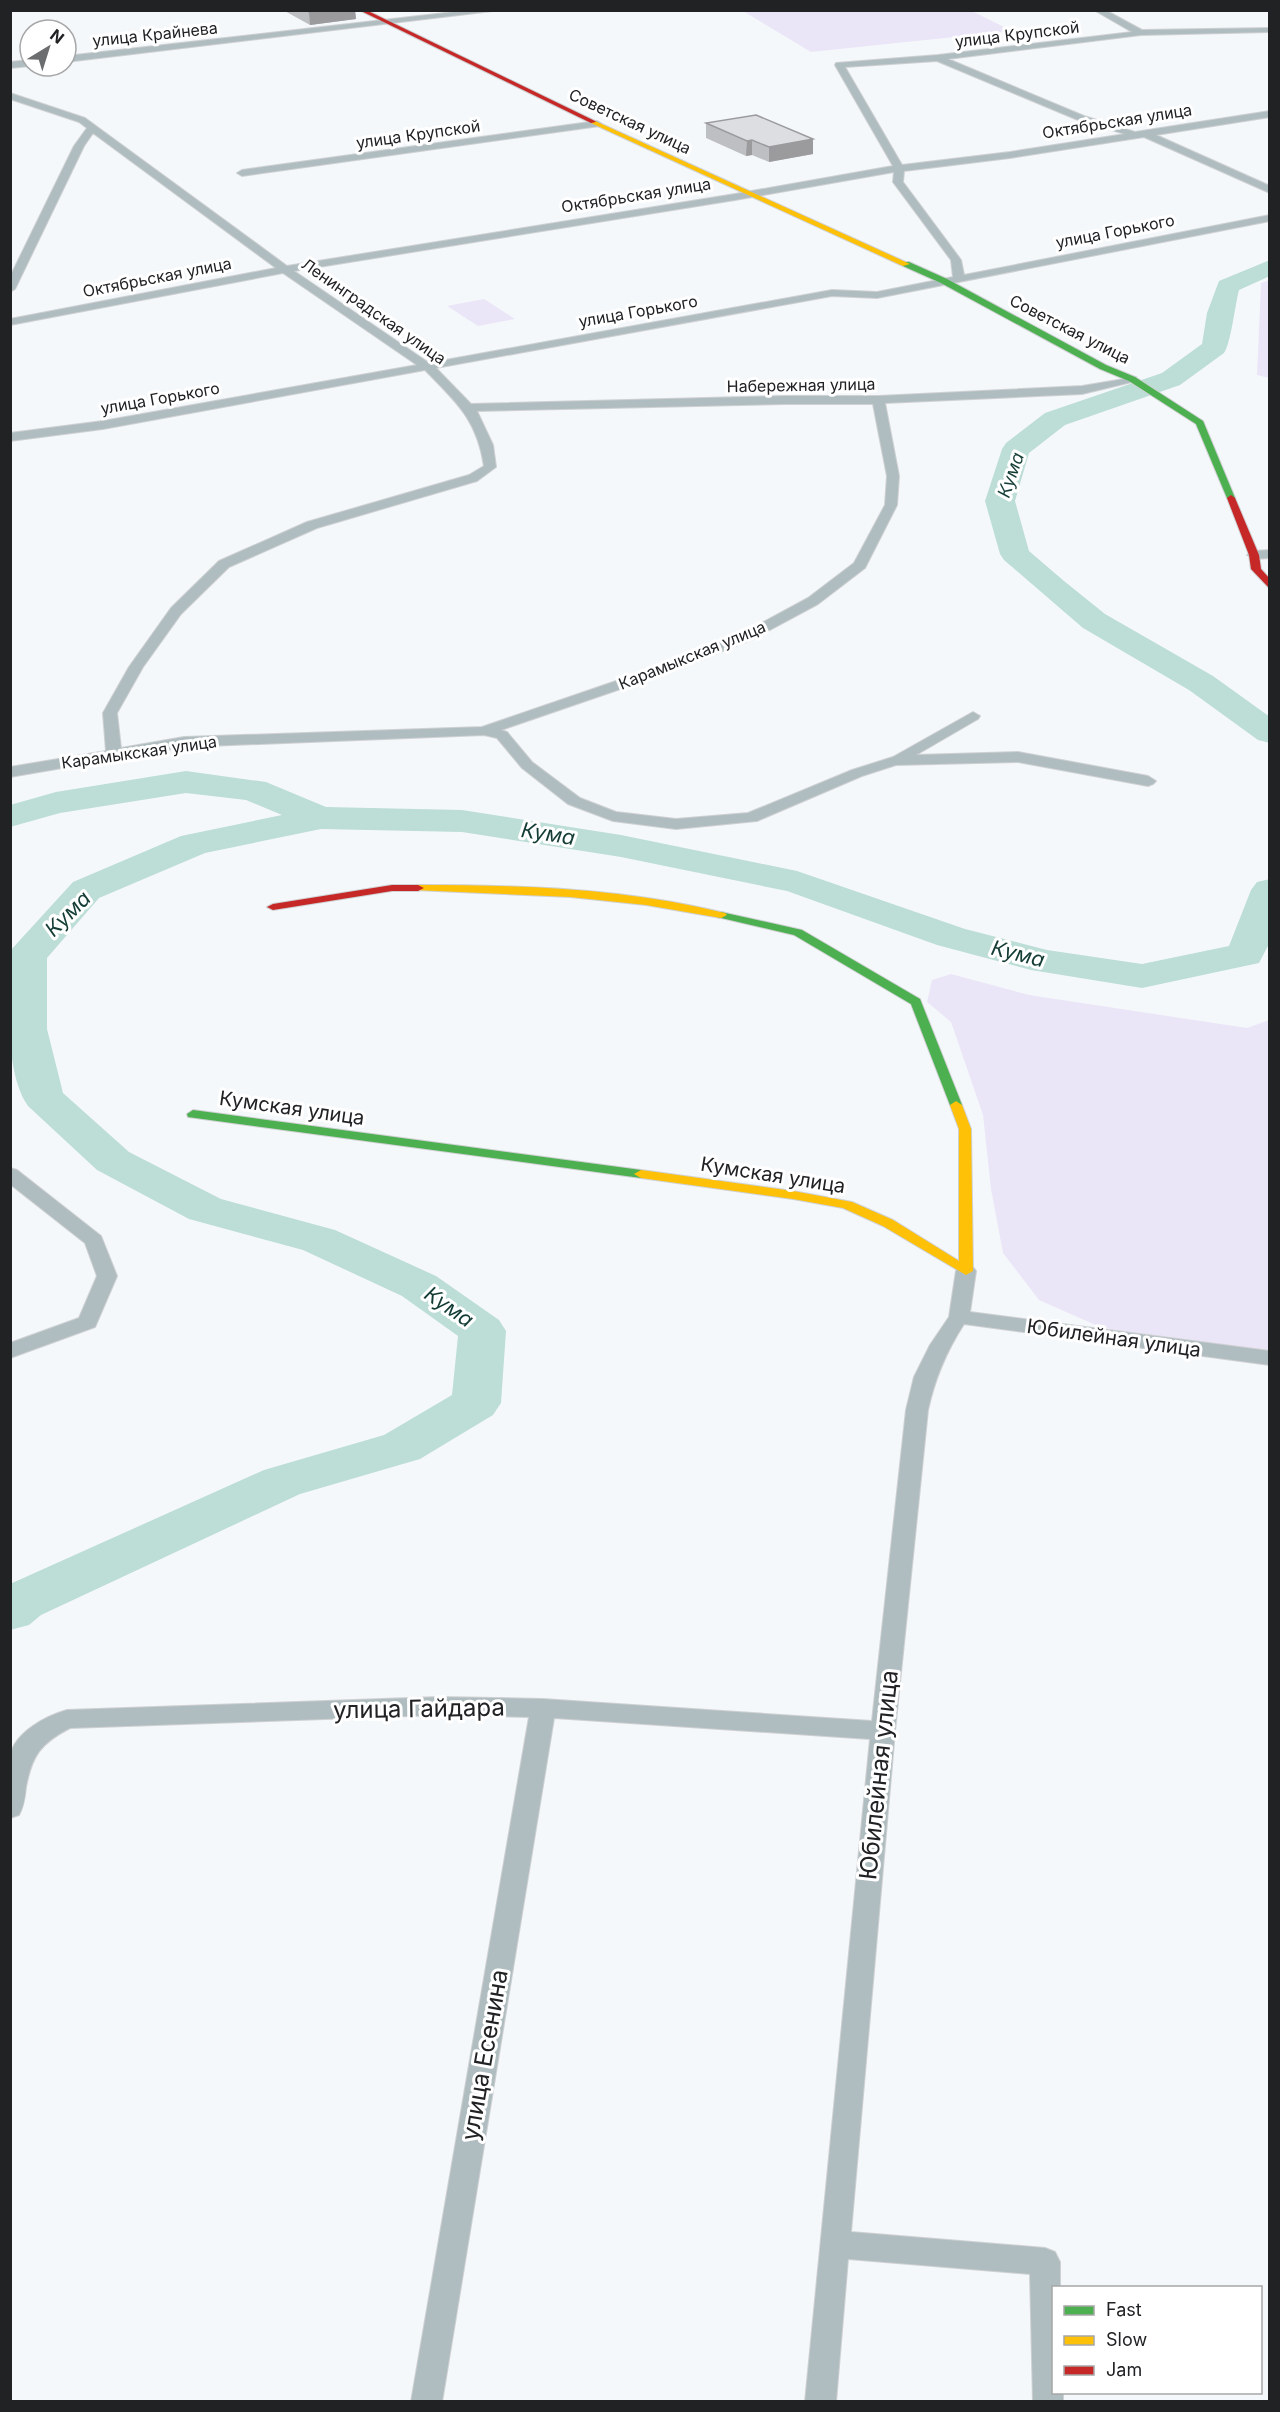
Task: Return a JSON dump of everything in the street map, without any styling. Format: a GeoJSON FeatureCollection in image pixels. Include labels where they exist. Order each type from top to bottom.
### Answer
{"type":"FeatureCollection","features":[{"type":"Feature","properties":{"kind":"street","name":"Советская улица"},"geometry":{"type":"LineString","coordinates":[[360,10],[602,119],[944,281],[1103,367],[1132,379]]}},
{"type":"Feature","properties":{"kind":"street","name":"Советская улица"},"geometry":{"type":"LineString","coordinates":[[376,10],[391,22],[597,124],[959,278],[1124,366],[1132,379]]}},
{"type":"Feature","properties":{"kind":"street","name":"улица Крайнева"},"geometry":{"type":"LineString","coordinates":[[78,58],[497,10]]}},
{"type":"Feature","properties":{"kind":"street"},"geometry":{"type":"LineString","coordinates":[[1098,10],[1141,33]]}},
{"type":"Feature","properties":{"kind":"street","name":"улица Крупской"},"geometry":{"type":"LineString","coordinates":[[898,168],[839,65],[938,58],[1141,33],[1269,30]]}},
{"type":"Feature","properties":{"kind":"street"},"geometry":{"type":"LineString","coordinates":[[938,58],[1081,118],[1140,134],[1269,190]]}},
{"type":"Feature","properties":{"kind":"street","name":"Ленинградская улица"},"geometry":{"type":"LineString","coordinates":[[10,96],[82,120],[285,269],[428,367],[468,408],[487,445],[490,468],[473,478],[312,525],[224,564],[177,611],[136,667],[110,713],[114,754]]}},
{"type":"Feature","properties":{"kind":"street","name":"Октябрьская улица"},"geometry":{"type":"LineString","coordinates":[[10,322],[285,269],[898,168],[1010,154],[1269,114]]}},
{"type":"Feature","properties":{"kind":"street","name":"улица Крупской"},"geometry":{"type":"LineString","coordinates":[[242,173],[597,124]]}},
{"type":"Feature","properties":{"kind":"street"},"geometry":{"type":"LineString","coordinates":[[10,289],[79,146],[92,128]]}},
{"type":"Feature","properties":{"kind":"street"},"geometry":{"type":"LineString","coordinates":[[898,168],[898,182],[956,260],[959,278]]}},
{"type":"Feature","properties":{"kind":"street","name":"улица Горького"},"geometry":{"type":"LineString","coordinates":[[10,437],[103,424],[428,367],[831,293],[867,296],[1269,218]]}},
{"type":"Feature","properties":{"kind":"street"},"geometry":{"type":"LineString","coordinates":[[1132,379],[1200,423],[1254,555],[1253,563],[1256,572],[1269,586]]}},
{"type":"Feature","properties":{"kind":"street","name":"Набережная улица"},"geometry":{"type":"LineString","coordinates":[[468,408],[785,400],[878,400],[1082,390],[1132,379]]}},
{"type":"Feature","properties":{"kind":"street","name":"Карамыкская улица"},"geometry":{"type":"LineString","coordinates":[[484,731],[662,670],[748,636],[813,601],[860,566],[891,505],[893,476],[878,400]]}},
{"type":"Feature","properties":{"kind":"street"},"geometry":{"type":"LineString","coordinates":[[1254,555],[1269,554]]}},
{"type":"Feature","properties":{"kind":"street"},"geometry":{"type":"LineString","coordinates":[[1254,555],[1269,562]]}},
{"type":"Feature","properties":{"kind":"street","name":"Карамыкская улица"},"geometry":{"type":"LineString","coordinates":[[10,772],[195,741],[284,736],[484,731],[502,735],[527,765],[574,801],[613,816],[676,824],[751,818],[857,773],[895,761],[973,716]]}},
{"type":"Feature","properties":{"kind":"street","name":"Карамыкская улица"},"geometry":{"type":"LineString","coordinates":[[895,761],[963,757],[1018,758],[1148,781]]}},
{"type":"Feature","properties":{"kind":"street"},"geometry":{"type":"LineString","coordinates":[[273,907],[392,888],[507,888],[684,907],[798,932],[916,1002],[965,1129],[966,1271]]}},
{"type":"Feature","properties":{"kind":"street","name":"Кумская улица"},"geometry":{"type":"LineString","coordinates":[[193,1114],[781,1193],[847,1205],[888,1222],[966,1271]]}},
{"type":"Feature","properties":{"kind":"street"},"geometry":{"type":"LineString","coordinates":[[10,1174],[94,1240],[107,1276],[88,1322],[10,1351]]}},
{"type":"Feature","properties":{"kind":"street","name":"Юбилейная улица"},"geometry":{"type":"LineString","coordinates":[[820,2402],[883,1731],[917,1410],[925,1377],[940,1346],[960,1317],[966,1271]]}},
{"type":"Feature","properties":{"kind":"street","name":"Юбилейная улица"},"geometry":{"type":"LineString","coordinates":[[960,1317],[1269,1358]]}},
{"type":"Feature","properties":{"kind":"street","name":"улица Гайдара"},"geometry":{"type":"LineString","coordinates":[[10,1808],[19,1762],[28,1744],[48,1727],[68,1719],[439,1706],[543,1708],[883,1731]]}},
{"type":"Feature","properties":{"kind":"street","name":"улица Есенина"},"geometry":{"type":"LineString","coordinates":[[426,2402],[543,1708]]}},
{"type":"Feature","properties":{"kind":"street"},"geometry":{"type":"LineString","coordinates":[[834,2244],[1045,2262],[1048,2402]]}},
{"type":"Feature","properties":{"kind":"shaded area"},"geometry":{"type":"Polygon","coordinates":[[[743,11],[972,11],[1012,31],[811,52],[743,11]]]}},
{"type":"Feature","properties":{"kind":"shaded area"},"geometry":{"type":"Polygon","coordinates":[[[1269,280],[1269,378],[1257,375],[1261,283],[1269,280]]]}},
{"type":"Feature","properties":{"kind":"shaded area"},"geometry":{"type":"Polygon","coordinates":[[[484,299],[515,319],[478,326],[447,306],[484,299]]]}},
{"type":"Feature","properties":{"kind":"shaded area"},"geometry":{"type":"Polygon","coordinates":[[[951,974],[1029,995],[1247,1028],[1269,1020],[1269,1354],[1154,1338],[1100,1327],[1039,1300],[1003,1253],[991,1189],[983,1115],[951,1022],[927,1002],[932,980],[951,974]]]}},
{"type":"Feature","properties":{"kind":"building"},"geometry":{"type":"Polygon","coordinates":[[[756,115],[813,139],[769,147],[752,140],[747,141],[706,123],[756,115]]]}},
{"type":"Feature","properties":{"kind":"waterway","name":"Кума"},"geometry":{"type":"LineString","coordinates":[[1270,267],[1228,286],[1220,313],[1215,347],[1171,379],[1055,419],[1016,449],[1000,501],[1015,554],[1053,588],[1094,621],[1201,683],[1270,733]]}},
{"type":"Feature","properties":{"kind":"waterway"},"geometry":{"type":"LineString","coordinates":[[10,816],[56,803],[186,782],[253,790],[321,818]]}},
{"type":"Feature","properties":{"kind":"waterway","name":"Кума"},"geometry":{"type":"LineString","coordinates":[[10,1611],[22,1601],[282,1482],[402,1447],[476,1403],[482,1331],[419,1286],[319,1240],[205,1209],[113,1161],[43,1097],[26,1029],[27,956],[86,890],[194,844],[321,818]]}},
{"type":"Feature","properties":{"kind":"waterway","name":"Кума"},"geometry":{"type":"LineString","coordinates":[[321,818],[462,821],[621,846],[797,882],[951,937],[1045,962],[1142,976],[1245,955],[1270,890]]}},
{"type":"Feature","properties":{"kind":"traffic: fast"},"geometry":{"type":"LineString","coordinates":[[906,264],[944,281],[1103,367],[1132,379],[1200,423],[1231,498]]}},
{"type":"Feature","properties":{"kind":"traffic: fast"},"geometry":{"type":"LineString","coordinates":[[721,915],[798,932],[916,1002],[956,1105]]}},
{"type":"Feature","properties":{"kind":"traffic: fast"},"geometry":{"type":"LineString","coordinates":[[193,1114],[641,1174]]}},
{"type":"Feature","properties":{"kind":"traffic: slow"},"geometry":{"type":"LineString","coordinates":[[593,122],[906,264]]}},
{"type":"Feature","properties":{"kind":"traffic: slow"},"geometry":{"type":"LineString","coordinates":[[418,888],[494,889],[608,897],[721,915]]}},
{"type":"Feature","properties":{"kind":"traffic: slow"},"geometry":{"type":"LineString","coordinates":[[641,1174],[793,1195],[847,1205],[888,1223],[966,1271],[965,1129],[956,1105]]}},
{"type":"Feature","properties":{"kind":"traffic: jam"},"geometry":{"type":"LineString","coordinates":[[361,10],[593,122]]}},
{"type":"Feature","properties":{"kind":"traffic: jam"},"geometry":{"type":"LineString","coordinates":[[1231,498],[1254,555],[1256,569],[1270,586]]}},
{"type":"Feature","properties":{"kind":"traffic: jam"},"geometry":{"type":"LineString","coordinates":[[273,907],[392,888],[418,888]]}}]}
